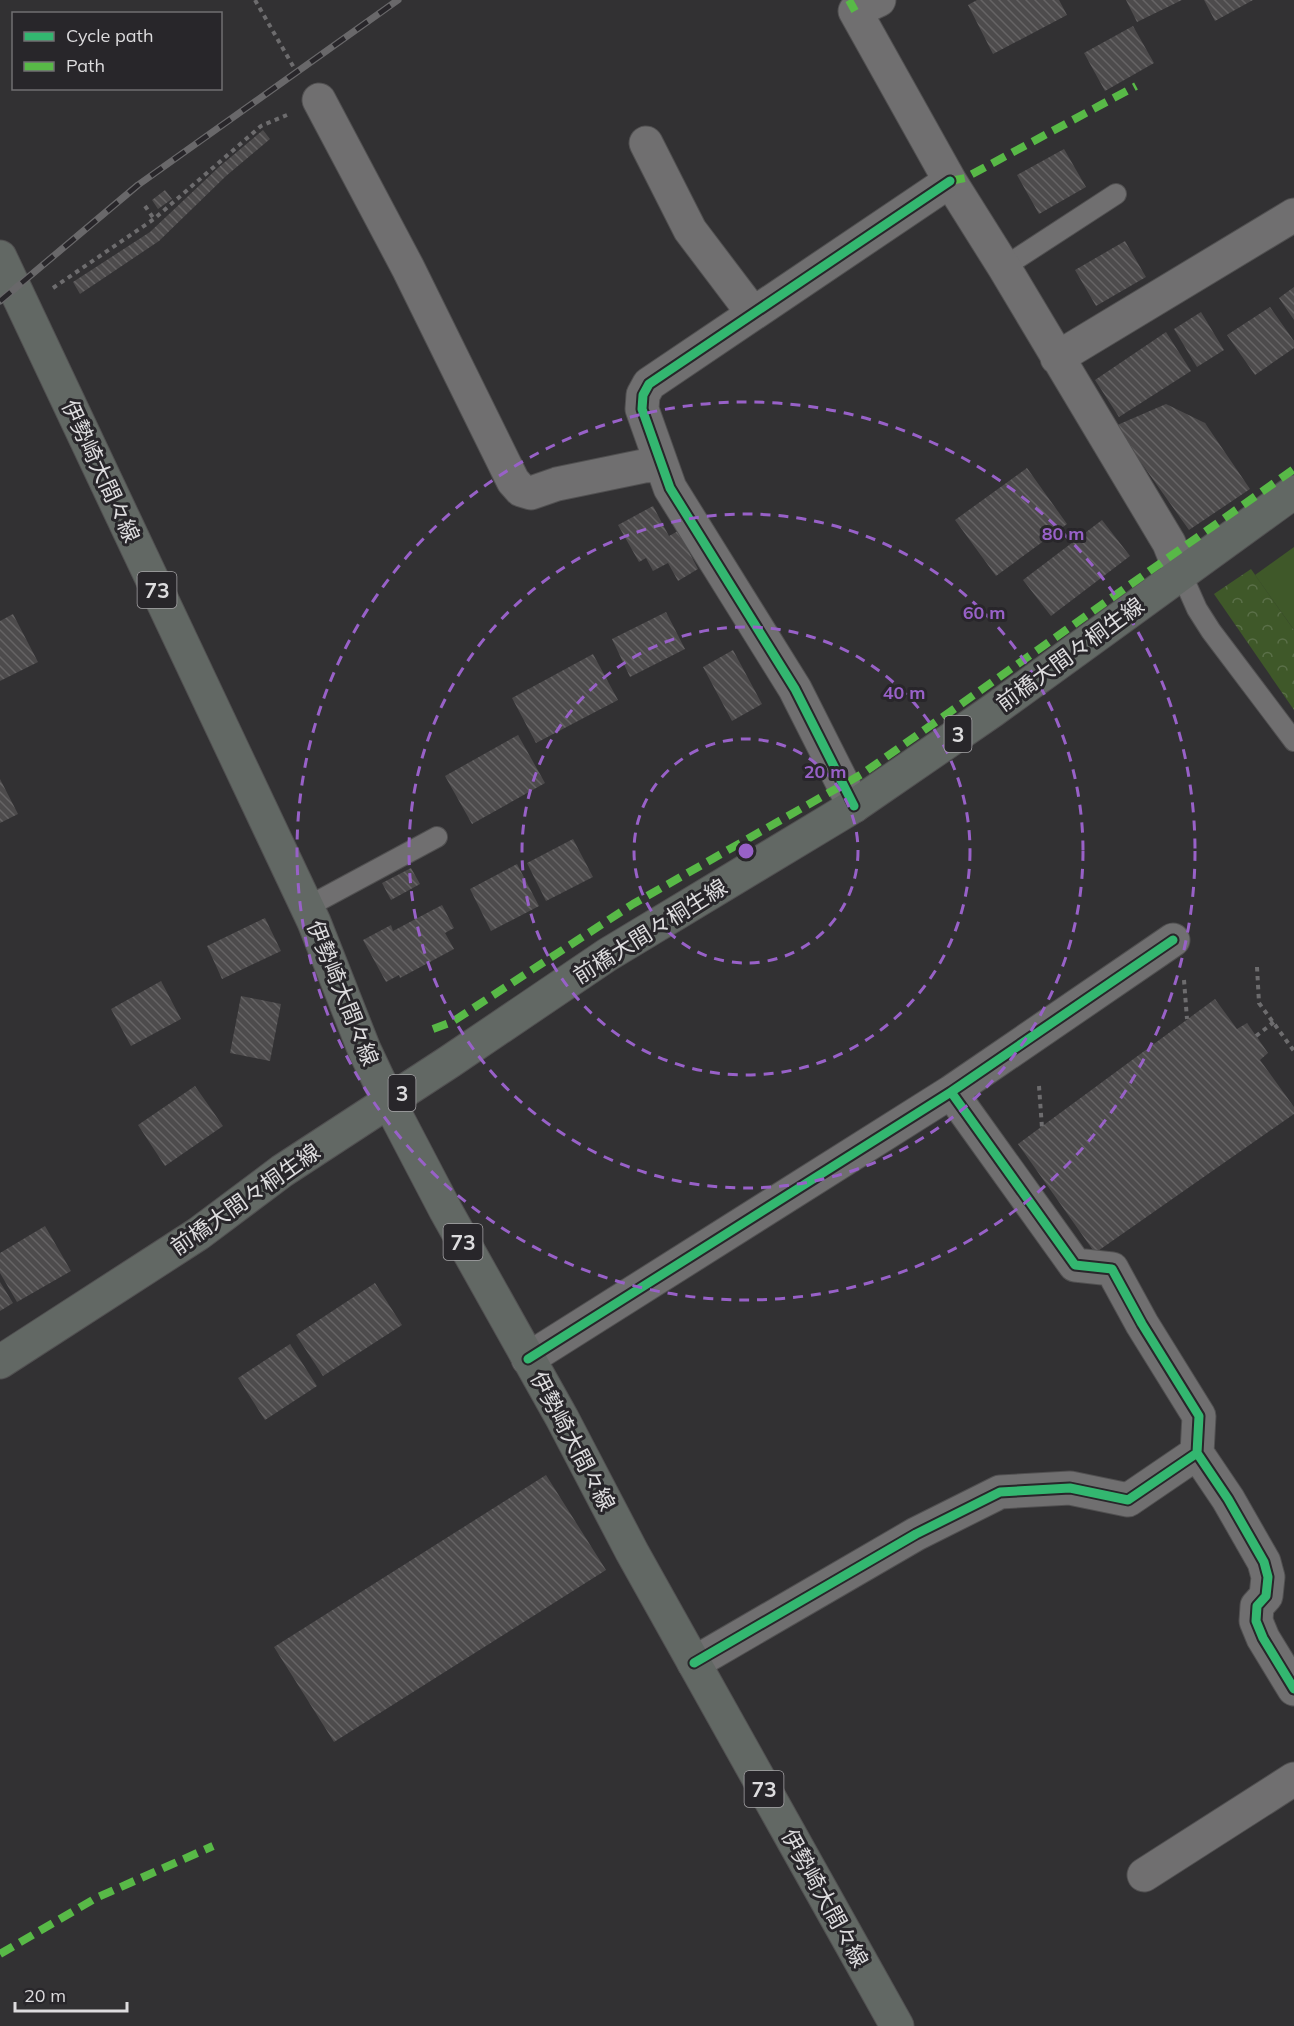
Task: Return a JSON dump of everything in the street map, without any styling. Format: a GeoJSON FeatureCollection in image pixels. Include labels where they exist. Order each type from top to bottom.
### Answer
{"type":"FeatureCollection","features":[{"type":"Feature","properties":{"kind":"main road","name":"伊勢崎大間々線"},"geometry":{"type":"LineString","coordinates":[[0,257],[307,907],[364,1049],[389,1102],[446,1211],[694,1663],[897,2026]]}},
{"type":"Feature","properties":{"kind":"main road","name":"前橋大間々桐生線"},"geometry":{"type":"LineString","coordinates":[[0,1362],[198,1234],[282,1171],[607,955],[854,806],[992,711],[1294,492]]}},
{"type":"Feature","properties":{"kind":"street"},"geometry":{"type":"LineString","coordinates":[[879,0],[855,10],[950,181],[1169,543],[1181,573]]}},
{"type":"Feature","properties":{"kind":"street"},"geometry":{"type":"LineString","coordinates":[[315,99],[408,268],[513,481],[521,490],[531,493],[568,482],[644,466],[661,465]]}},
{"type":"Feature","properties":{"kind":"street"},"geometry":{"type":"LineString","coordinates":[[646,143],[690,230],[752,312]]}},
{"type":"Feature","properties":{"kind":"street"},"geometry":{"type":"LineString","coordinates":[[854,806],[795,689],[670,488],[642,409],[643,395],[649,384],[752,312],[950,181]]}},
{"type":"Feature","properties":{"kind":"street"},"geometry":{"type":"LineString","coordinates":[[1057,358],[1294,215]]}},
{"type":"Feature","properties":{"kind":"street"},"geometry":{"type":"LineString","coordinates":[[528,1359],[951,1092],[1173,940]]}},
{"type":"Feature","properties":{"kind":"street"},"geometry":{"type":"LineString","coordinates":[[951,1092],[1075,1265],[1112,1269],[1142,1324],[1199,1416],[1197,1453],[1228,1499],[1264,1562],[1268,1577],[1266,1596]]}},
{"type":"Feature","properties":{"kind":"street"},"geometry":{"type":"LineString","coordinates":[[694,1663],[916,1534],[1000,1492],[1070,1488],[1128,1500],[1197,1453]]}},
{"type":"Feature","properties":{"kind":"street"},"geometry":{"type":"LineString","coordinates":[[1294,1579],[1266,1596],[1257,1606],[1256,1621],[1263,1638],[1294,1689]]}},
{"type":"Feature","properties":{"kind":"street"},"geometry":{"type":"LineString","coordinates":[[1144,1875],[1294,1779]]}},
{"type":"Feature","properties":{"kind":"lane"},"geometry":{"type":"LineString","coordinates":[[1004,267],[1116,194]]}},
{"type":"Feature","properties":{"kind":"lane"},"geometry":{"type":"LineString","coordinates":[[1181,573],[1197,609],[1211,631],[1294,741]]}},
{"type":"Feature","properties":{"kind":"lane"},"geometry":{"type":"LineString","coordinates":[[307,907],[437,837]]}},
{"type":"Feature","properties":{"kind":"path"},"geometry":{"type":"LineString","coordinates":[[53,288],[154,219],[261,126],[286,116],[315,99],[305,91],[255,0]]}},
{"type":"Feature","properties":{"kind":"path"},"geometry":{"type":"LineString","coordinates":[[145,206],[154,219]]}},
{"type":"Feature","properties":{"kind":"path"},"geometry":{"type":"LineString","coordinates":[[1257,968],[1258,1003],[1294,1051]]}},
{"type":"Feature","properties":{"kind":"path"},"geometry":{"type":"LineString","coordinates":[[1184,980],[1187,1019]]}},
{"type":"Feature","properties":{"kind":"path"},"geometry":{"type":"LineString","coordinates":[[1256,1036],[1274,1022]]}},
{"type":"Feature","properties":{"kind":"path"},"geometry":{"type":"LineString","coordinates":[[1040,1086],[1042,1128]]}},
{"type":"Feature","properties":{"kind":"green space"},"geometry":{"type":"Polygon","coordinates":[[[1294,547],[1294,630],[1255,575],[1294,547]]]}},
{"type":"Feature","properties":{"kind":"green space"},"geometry":{"type":"Polygon","coordinates":[[[1251,569],[1294,630],[1294,710],[1214,594],[1251,569]]]}},
{"type":"Feature","properties":{"kind":"building"},"geometry":{"type":"Polygon","coordinates":[[[977,0],[1059,0],[1067,15],[993,54],[968,5],[977,0]]]}},
{"type":"Feature","properties":{"kind":"building"},"geometry":{"type":"Polygon","coordinates":[[[1126,0],[1182,0],[1137,22],[1126,0]]]}},
{"type":"Feature","properties":{"kind":"building"},"geometry":{"type":"Polygon","coordinates":[[[1204,0],[1253,0],[1215,21],[1204,0]]]}},
{"type":"Feature","properties":{"kind":"building"},"geometry":{"type":"Polygon","coordinates":[[[1133,26],[1154,63],[1105,91],[1084,53],[1133,26]]]}},
{"type":"Feature","properties":{"kind":"building"},"geometry":{"type":"Polygon","coordinates":[[[263,130],[270,139],[226,176],[159,241],[80,294],[73,282],[150,232],[219,167],[263,130]]]}},
{"type":"Feature","properties":{"kind":"building"},"geometry":{"type":"Polygon","coordinates":[[[1064,149],[1086,187],[1039,214],[1017,175],[1064,149]]]}},
{"type":"Feature","properties":{"kind":"building"},"geometry":{"type":"Polygon","coordinates":[[[165,190],[172,199],[158,209],[152,200],[165,190]]]}},
{"type":"Feature","properties":{"kind":"building"},"geometry":{"type":"Polygon","coordinates":[[[1125,241],[1146,277],[1096,306],[1075,270],[1125,241]]]}},
{"type":"Feature","properties":{"kind":"building"},"geometry":{"type":"Polygon","coordinates":[[[1294,287],[1294,320],[1279,298],[1294,287]]]}},
{"type":"Feature","properties":{"kind":"building"},"geometry":{"type":"Polygon","coordinates":[[[1270,307],[1294,341],[1294,348],[1255,375],[1227,335],[1270,307]]]}},
{"type":"Feature","properties":{"kind":"building"},"geometry":{"type":"Polygon","coordinates":[[[1201,312],[1224,350],[1197,367],[1174,329],[1201,312]]]}},
{"type":"Feature","properties":{"kind":"building"},"geometry":{"type":"Polygon","coordinates":[[[1166,332],[1191,371],[1119,417],[1095,380],[1166,332]]]}},
{"type":"Feature","properties":{"kind":"building"},"geometry":{"type":"Polygon","coordinates":[[[1166,404],[1205,423],[1250,489],[1189,530],[1115,426],[1166,404]]]}},
{"type":"Feature","properties":{"kind":"building"},"geometry":{"type":"Polygon","coordinates":[[[1027,468],[1067,524],[996,576],[955,520],[1027,468]]]}},
{"type":"Feature","properties":{"kind":"building"},"geometry":{"type":"Polygon","coordinates":[[[653,506],[669,536],[678,531],[698,569],[678,581],[668,563],[653,571],[646,558],[639,562],[618,525],[653,506]]]}},
{"type":"Feature","properties":{"kind":"building"},"geometry":{"type":"Polygon","coordinates":[[[1102,520],[1130,556],[1051,616],[1023,580],[1102,520]]]}},
{"type":"Feature","properties":{"kind":"building"},"geometry":{"type":"Polygon","coordinates":[[[666,612],[685,649],[630,677],[612,639],[666,612]]]}},
{"type":"Feature","properties":{"kind":"building"},"geometry":{"type":"Polygon","coordinates":[[[13,614],[38,662],[0,681],[0,621],[13,614]]]}},
{"type":"Feature","properties":{"kind":"building"},"geometry":{"type":"Polygon","coordinates":[[[733,650],[762,704],[732,721],[703,667],[733,650]]]}},
{"type":"Feature","properties":{"kind":"building"},"geometry":{"type":"Polygon","coordinates":[[[593,654],[618,700],[536,743],[512,698],[593,654]]]}},
{"type":"Feature","properties":{"kind":"building"},"geometry":{"type":"Polygon","coordinates":[[[518,735],[545,783],[472,824],[445,776],[518,735]]]}},
{"type":"Feature","properties":{"kind":"building"},"geometry":{"type":"Polygon","coordinates":[[[0,779],[18,814],[0,823],[0,779]]]}},
{"type":"Feature","properties":{"kind":"building"},"geometry":{"type":"Polygon","coordinates":[[[573,839],[593,877],[546,901],[527,863],[573,839]]]}},
{"type":"Feature","properties":{"kind":"building"},"geometry":{"type":"Polygon","coordinates":[[[517,864],[539,906],[491,931],[470,889],[517,864]]]}},
{"type":"Feature","properties":{"kind":"building"},"geometry":{"type":"Polygon","coordinates":[[[411,868],[420,884],[391,900],[382,883],[411,868]]]}},
{"type":"Feature","properties":{"kind":"building"},"geometry":{"type":"Polygon","coordinates":[[[442,905],[454,928],[445,933],[454,949],[400,978],[399,975],[386,982],[363,940],[391,925],[393,931],[442,905]]]}},
{"type":"Feature","properties":{"kind":"building"},"geometry":{"type":"Polygon","coordinates":[[[265,918],[281,951],[222,979],[207,946],[265,918]]]}},
{"type":"Feature","properties":{"kind":"building"},"geometry":{"type":"Polygon","coordinates":[[[161,981],[181,1019],[131,1046],[111,1009],[161,981]]]}},
{"type":"Feature","properties":{"kind":"building"},"geometry":{"type":"Polygon","coordinates":[[[241,996],[281,1004],[270,1061],[230,1053],[241,996]]]}},
{"type":"Feature","properties":{"kind":"building"},"geometry":{"type":"Polygon","coordinates":[[[1215,999],[1237,1029],[1247,1023],[1268,1053],[1260,1060],[1294,1107],[1294,1114],[1095,1253],[1018,1144],[1215,999]]]}},
{"type":"Feature","properties":{"kind":"building"},"geometry":{"type":"Polygon","coordinates":[[[195,1086],[223,1126],[165,1166],[138,1125],[195,1086]]]}},
{"type":"Feature","properties":{"kind":"building"},"geometry":{"type":"Polygon","coordinates":[[[45,1226],[71,1271],[17,1302],[0,1273],[0,1253],[45,1226]]]}},
{"type":"Feature","properties":{"kind":"building"},"geometry":{"type":"Polygon","coordinates":[[[0,1282],[13,1303],[0,1311],[0,1282]]]}},
{"type":"Feature","properties":{"kind":"building"},"geometry":{"type":"Polygon","coordinates":[[[375,1283],[402,1325],[323,1376],[296,1335],[375,1283]]]}},
{"type":"Feature","properties":{"kind":"building"},"geometry":{"type":"Polygon","coordinates":[[[290,1344],[317,1386],[265,1420],[238,1378],[290,1344]]]}},
{"type":"Feature","properties":{"kind":"building"},"geometry":{"type":"Polygon","coordinates":[[[546,1475],[606,1570],[334,1742],[274,1647],[546,1475]]]}},
{"type":"Feature","properties":{"kind":"railway"},"geometry":{"type":"LineString","coordinates":[[0,301],[138,185],[398,0]]}},
{"type":"Feature","properties":{"kind":"marked path"},"geometry":{"type":"LineString","coordinates":[[849,0],[855,11]]}},
{"type":"Feature","properties":{"kind":"marked path"},"geometry":{"type":"LineString","coordinates":[[950,181],[965,178],[1136,86]]}},
{"type":"Feature","properties":{"kind":"marked path"},"geometry":{"type":"LineString","coordinates":[[433,1029],[452,1022],[633,904],[862,774],[1294,469]]}},
{"type":"Feature","properties":{"kind":"marked path"},"geometry":{"type":"LineString","coordinates":[[0,1954],[96,1898],[213,1846]]}},
{"type":"Feature","properties":{"kind":"cycle path"},"geometry":{"type":"LineString","coordinates":[[854,806],[795,689],[670,488],[642,409],[643,395],[649,384],[950,181]]}},
{"type":"Feature","properties":{"kind":"cycle path"},"geometry":{"type":"LineString","coordinates":[[528,1359],[951,1092],[1173,940]]}},
{"type":"Feature","properties":{"kind":"cycle path"},"geometry":{"type":"LineString","coordinates":[[951,1092],[1075,1265],[1112,1269],[1142,1324],[1199,1416],[1197,1453],[1228,1499],[1264,1562],[1268,1577],[1266,1596],[1257,1606],[1256,1621],[1263,1638],[1294,1689]]}},
{"type":"Feature","properties":{"kind":"cycle path"},"geometry":{"type":"LineString","coordinates":[[694,1663],[916,1534],[1000,1492],[1070,1488],[1128,1500],[1197,1453]]}}]}
